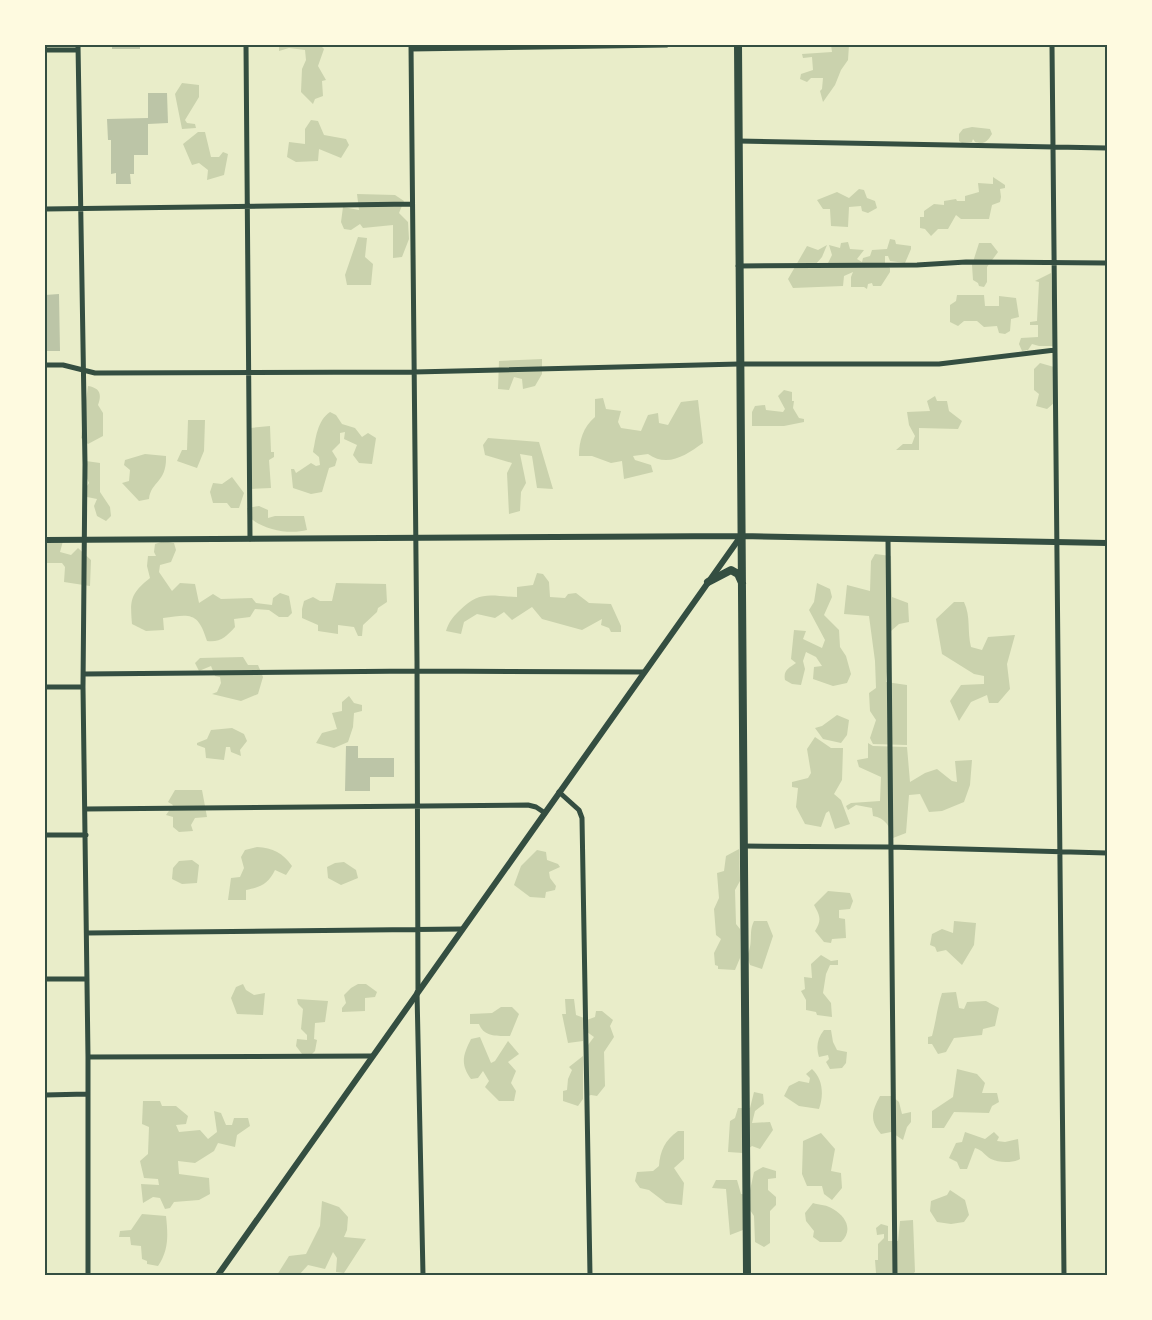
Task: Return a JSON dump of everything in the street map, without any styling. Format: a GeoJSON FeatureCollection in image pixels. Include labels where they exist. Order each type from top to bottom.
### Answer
{"type":"FeatureCollection","features":[{"type":"Feature","properties":{"kind":"main road"},"geometry":{"type":"LineString","coordinates":[[738,45],[747,1275]]}},
{"type":"Feature","properties":{"kind":"main road"},"geometry":{"type":"LineString","coordinates":[[708,582],[731,570],[738,574],[743,586]]}},
{"type":"Feature","properties":{"kind":"street"},"geometry":{"type":"LineString","coordinates":[[246,45],[250,539]]}},
{"type":"Feature","properties":{"kind":"street"},"geometry":{"type":"LineString","coordinates":[[423,1275],[417,991],[417,671],[411,47],[667,45]]}},
{"type":"Feature","properties":{"kind":"street"},"geometry":{"type":"LineString","coordinates":[[1052,45],[1064,1275]]}},
{"type":"Feature","properties":{"kind":"street"},"geometry":{"type":"LineString","coordinates":[[45,50],[78,48],[85,464],[83,687],[87,933],[88,1275]]}},
{"type":"Feature","properties":{"kind":"street"},"geometry":{"type":"LineString","coordinates":[[738,141],[1107,148]]}},
{"type":"Feature","properties":{"kind":"street"},"geometry":{"type":"LineString","coordinates":[[45,209],[412,204]]}},
{"type":"Feature","properties":{"kind":"street"},"geometry":{"type":"LineString","coordinates":[[738,266],[917,266],[966,262],[1107,263]]}},
{"type":"Feature","properties":{"kind":"street"},"geometry":{"type":"LineString","coordinates":[[45,365],[63,365],[95,373],[414,372],[739,364],[939,364],[1055,350]]}},
{"type":"Feature","properties":{"kind":"street"},"geometry":{"type":"LineString","coordinates":[[45,540],[741,536],[1107,543]]}},
{"type":"Feature","properties":{"kind":"street"},"geometry":{"type":"LineString","coordinates":[[218,1275],[741,536]]}},
{"type":"Feature","properties":{"kind":"street"},"geometry":{"type":"LineString","coordinates":[[888,539],[894,1275]]}},
{"type":"Feature","properties":{"kind":"street"},"geometry":{"type":"LineString","coordinates":[[84,674],[417,671],[645,672]]}},
{"type":"Feature","properties":{"kind":"street"},"geometry":{"type":"LineString","coordinates":[[45,687],[83,687]]}},
{"type":"Feature","properties":{"kind":"street"},"geometry":{"type":"LineString","coordinates":[[559,792],[579,810],[582,818],[590,1275]]}},
{"type":"Feature","properties":{"kind":"street"},"geometry":{"type":"LineString","coordinates":[[85,809],[528,805],[544,813]]}},
{"type":"Feature","properties":{"kind":"street"},"geometry":{"type":"LineString","coordinates":[[45,835],[86,835]]}},
{"type":"Feature","properties":{"kind":"street"},"geometry":{"type":"LineString","coordinates":[[743,846],[890,847],[1107,853]]}},
{"type":"Feature","properties":{"kind":"street"},"geometry":{"type":"LineString","coordinates":[[87,933],[462,929]]}},
{"type":"Feature","properties":{"kind":"street"},"geometry":{"type":"LineString","coordinates":[[45,979],[87,979]]}},
{"type":"Feature","properties":{"kind":"street"},"geometry":{"type":"LineString","coordinates":[[88,1057],[371,1056]]}},
{"type":"Feature","properties":{"kind":"street"},"geometry":{"type":"LineString","coordinates":[[45,1095],[87,1094]]}},
{"type":"Feature","properties":{"kind":"green space"},"geometry":{"type":"Polygon","coordinates":[[[320,45],[324,49],[318,66],[326,80],[322,81],[323,96],[315,99],[313,104],[301,92],[302,69],[306,60],[305,50],[289,48],[279,51],[279,47],[320,45]]]}},
{"type":"Feature","properties":{"kind":"green space"},"geometry":{"type":"Polygon","coordinates":[[[831,45],[849,45],[848,60],[823,102],[820,91],[823,78],[811,78],[807,82],[800,79],[801,74],[813,70],[812,57],[803,58],[802,54],[832,52],[831,45]]]}},
{"type":"Feature","properties":{"kind":"green space"},"geometry":{"type":"Polygon","coordinates":[[[182,83],[199,85],[199,97],[185,120],[187,123],[195,124],[196,128],[182,129],[175,94],[182,83]]]}},
{"type":"Feature","properties":{"kind":"green space"},"geometry":{"type":"Polygon","coordinates":[[[311,120],[318,121],[324,135],[346,139],[349,145],[341,158],[319,149],[318,161],[296,162],[287,157],[289,142],[305,144],[305,129],[311,120]]]}},
{"type":"Feature","properties":{"kind":"green space"},"geometry":{"type":"Polygon","coordinates":[[[972,127],[990,129],[992,134],[983,143],[975,142],[973,139],[972,142],[959,141],[959,134],[963,129],[972,127]]]}},
{"type":"Feature","properties":{"kind":"green space"},"geometry":{"type":"Polygon","coordinates":[[[198,132],[205,132],[211,157],[219,157],[223,152],[228,154],[224,175],[207,180],[208,170],[199,163],[192,165],[183,144],[198,132]]]}},
{"type":"Feature","properties":{"kind":"green space"},"geometry":{"type":"Polygon","coordinates":[[[993,177],[1005,185],[1005,188],[1000,189],[1000,202],[992,205],[989,219],[961,219],[956,215],[948,229],[938,229],[931,236],[925,229],[920,228],[920,217],[924,217],[924,211],[934,204],[944,205],[944,201],[956,199],[965,201],[965,196],[979,192],[978,183],[993,184],[993,177]]]}},
{"type":"Feature","properties":{"kind":"green space"},"geometry":{"type":"Polygon","coordinates":[[[859,189],[864,190],[867,198],[875,201],[877,208],[868,213],[862,211],[861,206],[849,207],[848,227],[831,226],[830,209],[823,209],[817,200],[837,192],[849,198],[859,189]]]}},
{"type":"Feature","properties":{"kind":"green space"},"geometry":{"type":"Polygon","coordinates":[[[357,194],[395,195],[404,201],[399,213],[408,222],[409,239],[402,257],[393,258],[393,225],[363,228],[360,224],[351,230],[344,229],[341,222],[343,207],[359,210],[357,194]]]}},
{"type":"Feature","properties":{"kind":"green space"},"geometry":{"type":"Polygon","coordinates":[[[358,237],[367,238],[365,257],[373,264],[371,285],[347,285],[345,275],[358,237]]]}},
{"type":"Feature","properties":{"kind":"green space"},"geometry":{"type":"Polygon","coordinates":[[[890,239],[895,240],[896,244],[911,246],[911,249],[905,263],[890,261],[888,256],[885,256],[885,263],[890,268],[890,272],[881,286],[873,286],[872,283],[868,284],[867,289],[851,287],[853,272],[844,276],[843,286],[793,288],[788,279],[807,246],[818,250],[827,245],[816,264],[827,265],[832,255],[829,245],[840,248],[841,243],[848,242],[850,249],[864,250],[857,259],[862,262],[863,258],[870,256],[872,250],[887,249],[890,239]]]}},
{"type":"Feature","properties":{"kind":"green space"},"geometry":{"type":"Polygon","coordinates":[[[979,243],[991,243],[998,252],[987,267],[987,282],[984,287],[979,286],[973,280],[972,265],[979,243]]]}},
{"type":"Feature","properties":{"kind":"green space"},"geometry":{"type":"Polygon","coordinates":[[[1051,273],[1054,346],[1032,344],[1028,350],[1022,351],[1019,344],[1021,338],[1038,337],[1038,325],[1030,325],[1030,322],[1037,321],[1039,282],[1035,281],[1051,273]]]}},
{"type":"Feature","properties":{"kind":"green space"},"geometry":{"type":"Polygon","coordinates":[[[957,295],[984,295],[985,306],[999,306],[999,296],[1016,298],[1019,317],[1011,319],[1010,331],[1005,334],[999,333],[997,326],[984,327],[977,321],[964,321],[958,326],[950,322],[950,305],[956,301],[957,295]]]}},
{"type":"Feature","properties":{"kind":"green space"},"geometry":{"type":"Polygon","coordinates":[[[542,359],[542,374],[535,386],[523,389],[522,379],[514,377],[509,390],[498,389],[499,361],[542,359]]]}},
{"type":"Feature","properties":{"kind":"green space"},"geometry":{"type":"Polygon","coordinates":[[[1040,363],[1054,367],[1054,403],[1047,409],[1036,406],[1039,394],[1034,390],[1034,369],[1040,363]]]}},
{"type":"Feature","properties":{"kind":"green space"},"geometry":{"type":"Polygon","coordinates":[[[88,386],[99,392],[98,405],[103,413],[103,436],[88,444],[81,438],[88,386]]]}},
{"type":"Feature","properties":{"kind":"green space"},"geometry":{"type":"Polygon","coordinates":[[[784,390],[792,392],[793,408],[799,418],[804,419],[804,422],[784,426],[752,426],[752,412],[755,406],[765,405],[766,410],[783,412],[785,409],[778,396],[784,390]]]}},
{"type":"Feature","properties":{"kind":"green space"},"geometry":{"type":"Polygon","coordinates":[[[935,396],[937,401],[947,401],[949,411],[962,421],[958,429],[919,428],[919,450],[896,450],[903,444],[912,444],[915,436],[909,425],[907,412],[930,411],[927,401],[935,396]]]}},
{"type":"Feature","properties":{"kind":"green space"},"geometry":{"type":"Polygon","coordinates":[[[603,398],[606,409],[621,411],[618,422],[621,428],[641,431],[648,415],[658,413],[659,423],[668,425],[681,402],[698,400],[703,443],[670,460],[655,458],[648,454],[633,456],[635,460],[651,465],[653,472],[624,479],[622,461],[611,463],[592,456],[579,456],[582,435],[587,425],[595,417],[595,399],[603,398]]]}},
{"type":"Feature","properties":{"kind":"green space"},"geometry":{"type":"Polygon","coordinates":[[[330,412],[336,415],[342,424],[355,428],[362,437],[368,433],[376,438],[372,464],[359,463],[353,455],[357,445],[344,439],[345,432],[340,433],[340,443],[332,451],[337,459],[335,466],[329,468],[322,492],[311,494],[293,488],[291,469],[294,469],[296,473],[311,463],[316,466],[320,465],[319,457],[313,452],[316,436],[322,420],[330,412]]]}},
{"type":"Feature","properties":{"kind":"green space"},"geometry":{"type":"Polygon","coordinates":[[[188,420],[205,420],[204,451],[197,468],[177,461],[182,450],[187,450],[188,420]]]}},
{"type":"Feature","properties":{"kind":"green space"},"geometry":{"type":"Polygon","coordinates":[[[270,426],[271,452],[274,452],[274,457],[269,460],[271,488],[250,489],[250,428],[270,426]]]}},
{"type":"Feature","properties":{"kind":"green space"},"geometry":{"type":"Polygon","coordinates":[[[488,438],[539,442],[553,489],[537,488],[532,456],[520,454],[526,483],[521,492],[520,511],[509,514],[507,473],[512,463],[485,455],[483,445],[488,438]]]}},
{"type":"Feature","properties":{"kind":"green space"},"geometry":{"type":"Polygon","coordinates":[[[145,454],[166,456],[166,465],[149,499],[139,501],[122,483],[129,481],[130,470],[124,465],[125,460],[145,454]]]}},
{"type":"Feature","properties":{"kind":"green space"},"geometry":{"type":"Polygon","coordinates":[[[86,461],[100,463],[100,492],[110,507],[111,516],[106,521],[97,516],[94,506],[97,499],[87,497],[85,489],[89,483],[85,474],[86,461]]]}},
{"type":"Feature","properties":{"kind":"green space"},"geometry":{"type":"Polygon","coordinates":[[[232,477],[244,493],[239,508],[231,508],[227,503],[213,503],[210,492],[213,483],[222,484],[232,477]]]}},
{"type":"Feature","properties":{"kind":"green space"},"geometry":{"type":"Polygon","coordinates":[[[259,506],[268,510],[268,518],[304,516],[307,530],[283,531],[253,521],[248,516],[247,508],[259,506]]]}},
{"type":"Feature","properties":{"kind":"green space"},"geometry":{"type":"Polygon","coordinates":[[[45,541],[63,541],[60,552],[71,555],[78,548],[91,560],[90,586],[64,582],[65,567],[62,563],[45,563],[45,541]]]}},
{"type":"Feature","properties":{"kind":"green space"},"geometry":{"type":"Polygon","coordinates":[[[164,541],[174,543],[176,550],[171,562],[160,565],[159,572],[172,591],[180,583],[195,584],[199,603],[213,594],[221,599],[252,598],[256,603],[272,605],[273,598],[280,593],[289,596],[292,613],[288,617],[279,617],[269,610],[255,609],[250,617],[234,619],[235,627],[229,633],[219,640],[212,641],[207,641],[197,620],[192,617],[163,618],[164,630],[146,631],[132,624],[133,598],[138,589],[150,578],[147,566],[148,556],[156,556],[155,544],[164,541]]]}},
{"type":"Feature","properties":{"kind":"green space"},"geometry":{"type":"Polygon","coordinates":[[[875,554],[891,556],[892,597],[908,603],[909,622],[899,624],[891,631],[886,682],[907,685],[907,745],[873,744],[870,738],[876,720],[870,711],[869,693],[876,688],[869,616],[844,614],[847,585],[870,591],[871,561],[875,554]]]}},
{"type":"Feature","properties":{"kind":"green space"},"geometry":{"type":"Polygon","coordinates":[[[537,573],[543,574],[549,582],[550,597],[565,598],[568,594],[576,593],[589,603],[611,604],[621,626],[621,632],[611,632],[609,628],[601,625],[602,619],[582,630],[542,619],[532,607],[512,620],[504,612],[495,618],[477,614],[464,622],[461,634],[446,631],[454,616],[466,604],[479,597],[492,595],[517,597],[517,587],[533,585],[537,573]]]}},
{"type":"Feature","properties":{"kind":"green space"},"geometry":{"type":"Polygon","coordinates":[[[336,583],[386,584],[387,602],[378,608],[377,612],[363,625],[362,636],[358,636],[354,627],[338,625],[338,634],[318,631],[318,625],[302,618],[304,601],[313,597],[320,601],[332,601],[336,583]]]}},
{"type":"Feature","properties":{"kind":"green space"},"geometry":{"type":"Polygon","coordinates":[[[817,583],[830,589],[832,597],[824,615],[839,630],[840,647],[846,656],[851,674],[847,683],[833,686],[813,679],[814,667],[822,666],[816,657],[806,652],[801,685],[785,680],[786,672],[796,663],[791,659],[794,630],[806,631],[803,639],[822,648],[825,640],[809,610],[814,602],[817,583]]]}},
{"type":"Feature","properties":{"kind":"green space"},"geometry":{"type":"Polygon","coordinates":[[[954,602],[964,602],[971,647],[982,650],[988,637],[1015,635],[1007,664],[1010,689],[998,703],[989,703],[987,695],[971,702],[959,721],[950,701],[961,685],[984,684],[984,676],[974,674],[942,654],[936,619],[954,602]]]}},
{"type":"Feature","properties":{"kind":"green space"},"geometry":{"type":"Polygon","coordinates":[[[243,657],[248,665],[258,665],[263,677],[258,694],[241,701],[212,694],[217,692],[221,683],[220,677],[215,676],[211,666],[199,671],[195,663],[200,658],[243,657]]]}},
{"type":"Feature","properties":{"kind":"green space"},"geometry":{"type":"Polygon","coordinates":[[[349,696],[354,703],[362,705],[362,711],[354,713],[353,727],[348,742],[334,748],[316,743],[322,733],[337,729],[332,713],[342,711],[342,702],[349,696]]]}},
{"type":"Feature","properties":{"kind":"green space"},"geometry":{"type":"Polygon","coordinates":[[[837,715],[849,720],[847,735],[841,743],[823,739],[815,728],[822,726],[837,715]]]}},
{"type":"Feature","properties":{"kind":"green space"},"geometry":{"type":"Polygon","coordinates":[[[232,728],[244,734],[247,741],[240,750],[241,756],[231,752],[230,747],[226,747],[224,760],[206,758],[205,748],[197,743],[207,739],[211,730],[232,728]]]}},
{"type":"Feature","properties":{"kind":"green space"},"geometry":{"type":"Polygon","coordinates":[[[815,737],[831,748],[843,748],[842,780],[834,794],[841,800],[850,824],[835,829],[829,811],[821,827],[805,824],[796,807],[798,788],[792,787],[792,782],[808,778],[811,773],[807,749],[815,737]]]}},
{"type":"Feature","properties":{"kind":"green space"},"geometry":{"type":"Polygon","coordinates":[[[868,743],[873,746],[907,747],[910,782],[937,769],[952,781],[957,782],[955,761],[972,760],[970,785],[964,802],[942,811],[929,812],[920,794],[909,795],[906,833],[893,838],[886,823],[873,816],[872,808],[856,805],[848,810],[846,806],[851,803],[880,801],[881,777],[859,767],[857,760],[868,758],[868,743]]]}},
{"type":"Feature","properties":{"kind":"green space"},"geometry":{"type":"Polygon","coordinates":[[[175,790],[202,790],[207,817],[195,818],[191,825],[193,831],[179,832],[173,827],[173,817],[166,815],[173,805],[168,802],[175,790]]]}},
{"type":"Feature","properties":{"kind":"green space"},"geometry":{"type":"Polygon","coordinates":[[[257,847],[277,852],[292,866],[286,875],[275,870],[264,884],[246,890],[246,900],[228,900],[231,878],[240,877],[244,868],[241,857],[245,850],[257,847]]]}},
{"type":"Feature","properties":{"kind":"green space"},"geometry":{"type":"Polygon","coordinates":[[[739,849],[740,881],[735,890],[736,924],[740,929],[740,958],[735,970],[718,969],[715,965],[714,953],[721,939],[716,935],[714,909],[719,898],[717,873],[724,871],[726,856],[739,849]]]}},
{"type":"Feature","properties":{"kind":"green space"},"geometry":{"type":"Polygon","coordinates":[[[537,850],[546,852],[547,860],[560,867],[549,872],[556,886],[555,890],[546,892],[545,898],[530,897],[514,885],[521,866],[537,850]]]}},
{"type":"Feature","properties":{"kind":"green space"},"geometry":{"type":"Polygon","coordinates":[[[192,860],[199,865],[197,883],[182,884],[172,879],[173,868],[179,861],[192,860]]]}},
{"type":"Feature","properties":{"kind":"green space"},"geometry":{"type":"Polygon","coordinates":[[[344,862],[356,870],[358,878],[341,885],[328,878],[327,867],[344,862]]]}},
{"type":"Feature","properties":{"kind":"green space"},"geometry":{"type":"Polygon","coordinates":[[[828,891],[850,893],[853,901],[850,909],[839,910],[839,918],[845,919],[846,938],[832,939],[831,943],[824,942],[815,931],[819,918],[814,905],[828,891]]]}},
{"type":"Feature","properties":{"kind":"green space"},"geometry":{"type":"Polygon","coordinates":[[[754,921],[767,921],[773,936],[762,969],[750,965],[747,956],[754,921]]]}},
{"type":"Feature","properties":{"kind":"green space"},"geometry":{"type":"Polygon","coordinates":[[[954,921],[976,923],[974,945],[962,965],[946,950],[937,952],[935,947],[930,945],[932,934],[942,929],[953,933],[954,921]]]}},
{"type":"Feature","properties":{"kind":"green space"},"geometry":{"type":"Polygon","coordinates":[[[821,955],[831,961],[838,960],[838,965],[830,965],[823,993],[831,1003],[832,1017],[817,1015],[816,1012],[806,1010],[806,1000],[801,991],[805,989],[804,977],[812,978],[811,964],[821,955]]]}},
{"type":"Feature","properties":{"kind":"green space"},"geometry":{"type":"Polygon","coordinates":[[[243,984],[246,990],[254,995],[265,993],[263,1015],[237,1014],[231,998],[236,987],[243,984]]]}},
{"type":"Feature","properties":{"kind":"green space"},"geometry":{"type":"Polygon","coordinates":[[[358,984],[366,984],[377,992],[375,997],[365,998],[365,1011],[342,1012],[346,1003],[344,995],[358,984]]]}},
{"type":"Feature","properties":{"kind":"green space"},"geometry":{"type":"Polygon","coordinates":[[[956,992],[959,1008],[964,1009],[967,1002],[986,1001],[999,1008],[995,1026],[983,1029],[982,1035],[954,1038],[946,1052],[938,1054],[932,1044],[928,1044],[928,1037],[932,1036],[942,993],[956,992]]]}},
{"type":"Feature","properties":{"kind":"green space"},"geometry":{"type":"Polygon","coordinates":[[[297,999],[328,1001],[325,1022],[315,1023],[314,1039],[317,1040],[315,1051],[311,1055],[302,1054],[296,1046],[297,1039],[307,1040],[307,1035],[301,1029],[303,1009],[297,999]]]}},
{"type":"Feature","properties":{"kind":"green space"},"geometry":{"type":"Polygon","coordinates":[[[565,999],[574,999],[576,1015],[584,1018],[584,1021],[595,1017],[596,1011],[602,1011],[613,1020],[610,1026],[614,1037],[604,1052],[605,1086],[597,1096],[585,1097],[588,1045],[594,1037],[583,1029],[583,1041],[568,1043],[562,1014],[566,1014],[565,999]]]}},
{"type":"Feature","properties":{"kind":"green space"},"geometry":{"type":"Polygon","coordinates":[[[501,1007],[512,1007],[519,1014],[510,1036],[488,1034],[479,1024],[470,1024],[470,1014],[492,1013],[501,1007]]]}},
{"type":"Feature","properties":{"kind":"green space"},"geometry":{"type":"Polygon","coordinates":[[[824,1030],[831,1030],[837,1050],[847,1052],[846,1063],[842,1068],[830,1069],[826,1062],[829,1059],[828,1055],[819,1057],[818,1043],[824,1030]]]}},
{"type":"Feature","properties":{"kind":"green space"},"geometry":{"type":"Polygon","coordinates":[[[480,1037],[491,1063],[495,1061],[508,1041],[519,1054],[508,1062],[516,1071],[511,1083],[516,1091],[514,1101],[499,1101],[485,1087],[489,1081],[483,1071],[478,1078],[471,1079],[465,1069],[464,1059],[471,1039],[480,1037]]]}},
{"type":"Feature","properties":{"kind":"green space"},"geometry":{"type":"Polygon","coordinates":[[[583,1056],[583,1099],[578,1106],[563,1101],[563,1091],[567,1090],[572,1070],[569,1067],[583,1056]]]}},
{"type":"Feature","properties":{"kind":"green space"},"geometry":{"type":"Polygon","coordinates":[[[812,1069],[822,1087],[819,1109],[799,1106],[784,1096],[789,1086],[799,1081],[809,1083],[810,1078],[806,1074],[812,1069]]]}},
{"type":"Feature","properties":{"kind":"green space"},"geometry":{"type":"Polygon","coordinates":[[[957,1069],[977,1074],[985,1083],[982,1093],[997,1093],[999,1102],[992,1106],[989,1113],[954,1112],[944,1128],[932,1128],[932,1111],[953,1097],[957,1069]]]}},
{"type":"Feature","properties":{"kind":"green space"},"geometry":{"type":"Polygon","coordinates":[[[754,1092],[763,1094],[764,1104],[755,1111],[752,1123],[770,1122],[773,1130],[760,1149],[752,1146],[743,1153],[728,1152],[730,1121],[735,1118],[738,1108],[750,1108],[754,1092]]]}},
{"type":"Feature","properties":{"kind":"green space"},"geometry":{"type":"Polygon","coordinates":[[[880,1096],[892,1096],[899,1102],[902,1114],[911,1112],[911,1122],[903,1140],[891,1132],[881,1134],[875,1124],[873,1115],[880,1096]]]}},
{"type":"Feature","properties":{"kind":"green space"},"geometry":{"type":"Polygon","coordinates":[[[143,1101],[160,1101],[162,1106],[176,1106],[188,1116],[186,1124],[176,1125],[179,1132],[200,1130],[208,1139],[217,1132],[214,1111],[221,1113],[226,1125],[232,1125],[234,1118],[248,1118],[250,1126],[237,1135],[235,1147],[218,1143],[214,1151],[195,1163],[178,1161],[179,1174],[209,1178],[210,1194],[199,1200],[174,1202],[170,1208],[165,1209],[160,1198],[153,1197],[143,1203],[141,1184],[159,1185],[158,1179],[144,1178],[140,1161],[148,1154],[149,1127],[142,1124],[143,1101]]]}},
{"type":"Feature","properties":{"kind":"green space"},"geometry":{"type":"Polygon","coordinates":[[[678,1131],[684,1131],[684,1159],[674,1168],[684,1183],[682,1205],[666,1203],[649,1190],[640,1188],[635,1181],[637,1172],[653,1171],[659,1166],[664,1146],[678,1131]]]}},
{"type":"Feature","properties":{"kind":"green space"},"geometry":{"type":"Polygon","coordinates":[[[965,1132],[985,1139],[994,1132],[999,1137],[997,1141],[1018,1139],[1020,1159],[1010,1162],[998,1161],[975,1148],[967,1169],[960,1169],[957,1162],[949,1158],[956,1143],[962,1142],[965,1132]]]}},
{"type":"Feature","properties":{"kind":"green space"},"geometry":{"type":"Polygon","coordinates":[[[821,1133],[835,1149],[831,1171],[841,1173],[842,1188],[832,1200],[824,1194],[822,1186],[807,1186],[802,1174],[803,1141],[821,1133]]]}},
{"type":"Feature","properties":{"kind":"green space"},"geometry":{"type":"Polygon","coordinates":[[[763,1167],[776,1171],[776,1178],[768,1179],[768,1190],[776,1197],[776,1205],[770,1211],[770,1243],[764,1247],[755,1242],[754,1216],[750,1210],[743,1230],[730,1235],[726,1189],[712,1188],[716,1180],[737,1180],[741,1194],[749,1195],[754,1172],[763,1167]]]}},
{"type":"Feature","properties":{"kind":"green space"},"geometry":{"type":"Polygon","coordinates":[[[950,1190],[965,1200],[969,1215],[964,1222],[951,1224],[937,1222],[930,1211],[931,1201],[947,1195],[950,1190]]]}},
{"type":"Feature","properties":{"kind":"green space"},"geometry":{"type":"Polygon","coordinates":[[[322,1201],[339,1207],[348,1217],[344,1237],[366,1239],[344,1273],[336,1272],[337,1258],[333,1252],[325,1269],[308,1265],[299,1275],[277,1275],[289,1256],[306,1254],[320,1226],[322,1201]]]}},
{"type":"Feature","properties":{"kind":"green space"},"geometry":{"type":"Polygon","coordinates":[[[813,1203],[831,1208],[845,1220],[847,1233],[841,1242],[820,1242],[813,1237],[814,1231],[806,1221],[805,1213],[813,1203]]]}},
{"type":"Feature","properties":{"kind":"green space"},"geometry":{"type":"Polygon","coordinates":[[[142,1214],[166,1216],[167,1242],[158,1266],[147,1264],[147,1261],[142,1259],[141,1246],[131,1245],[130,1237],[119,1237],[120,1231],[131,1230],[142,1214]]]}},
{"type":"Feature","properties":{"kind":"green space"},"geometry":{"type":"Polygon","coordinates":[[[913,1220],[915,1272],[911,1275],[873,1275],[876,1273],[875,1260],[878,1260],[878,1244],[884,1238],[884,1234],[877,1235],[876,1228],[881,1224],[888,1226],[888,1241],[898,1241],[900,1221],[913,1220]]]}},
{"type":"Feature","properties":{"kind":"building"},"geometry":{"type":"Polygon","coordinates":[[[112,45],[140,45],[140,49],[112,49],[112,45]]]}},
{"type":"Feature","properties":{"kind":"building"},"geometry":{"type":"Polygon","coordinates":[[[148,93],[167,93],[168,123],[148,124],[148,155],[134,155],[134,174],[130,174],[131,184],[116,184],[116,173],[111,174],[111,140],[108,140],[107,119],[148,118],[148,93]]]}},
{"type":"Feature","properties":{"kind":"building"},"geometry":{"type":"Polygon","coordinates":[[[59,294],[60,351],[45,351],[45,295],[59,294]]]}},
{"type":"Feature","properties":{"kind":"building"},"geometry":{"type":"Polygon","coordinates":[[[346,746],[358,746],[358,758],[394,758],[394,777],[370,777],[370,791],[345,791],[346,746]]]}}]}
